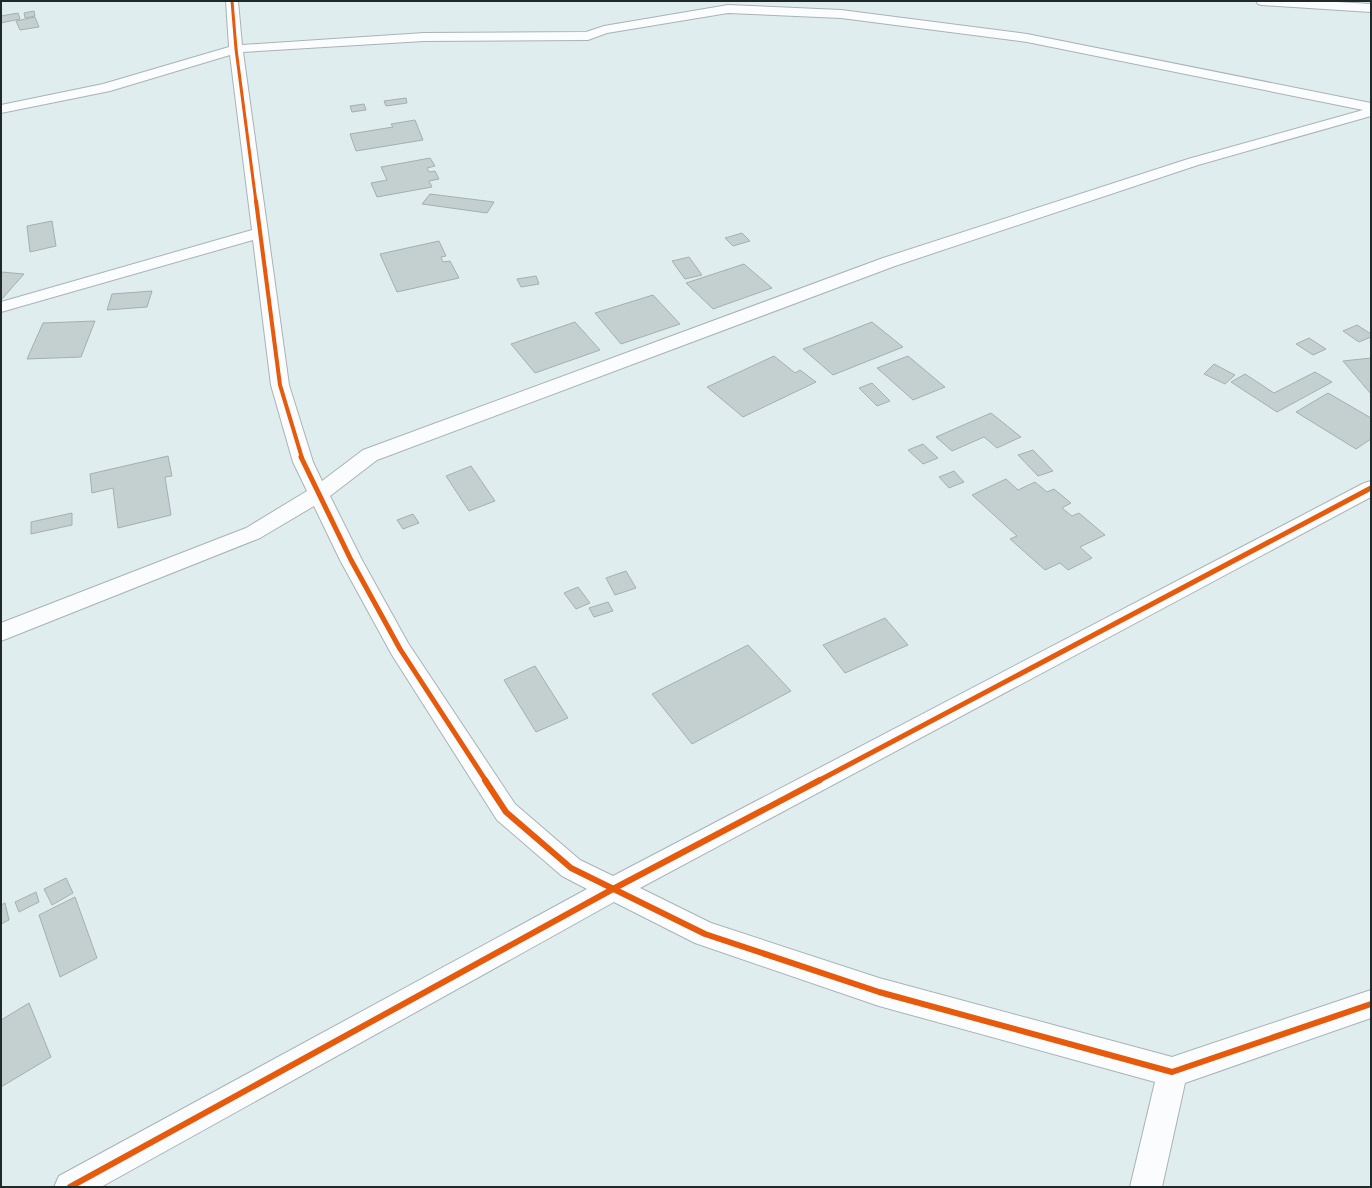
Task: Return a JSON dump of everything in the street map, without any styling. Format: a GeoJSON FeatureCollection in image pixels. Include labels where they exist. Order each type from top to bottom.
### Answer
{"type":"FeatureCollection","features":[{"type":"Feature","properties":{"kind":"street"},"geometry":{"type":"LineString","coordinates":[[232,1],[236,49],[280,385],[303,462],[351,560],[400,649],[506,812],[571,868],[705,934],[879,992],[1172,1072],[1371,1004]]}},
{"type":"Feature","properties":{"kind":"street"},"geometry":{"type":"LineString","coordinates":[[1262,1],[1371,8]]}},
{"type":"Feature","properties":{"kind":"street"},"geometry":{"type":"LineString","coordinates":[[1,109],[105,88],[236,49],[424,37],[588,36],[604,30],[728,8],[841,14],[1027,38],[1371,107]]}},
{"type":"Feature","properties":{"kind":"street"},"geometry":{"type":"LineString","coordinates":[[1,632],[253,533],[318,494],[370,455],[889,262],[1193,162],[1371,112]]}},
{"type":"Feature","properties":{"kind":"street"},"geometry":{"type":"LineString","coordinates":[[1,307],[260,233]]}},
{"type":"Feature","properties":{"kind":"street"},"geometry":{"type":"LineString","coordinates":[[70,1187],[613,889],[1371,488]]}},
{"type":"Feature","properties":{"kind":"street"},"geometry":{"type":"LineString","coordinates":[[1146,1187],[1172,1072]]}},
{"type":"Feature","properties":{"kind":"building"},"geometry":{"type":"Polygon","coordinates":[[[34,11],[35,16],[25,18],[24,13],[34,11]]]}},
{"type":"Feature","properties":{"kind":"building"},"geometry":{"type":"Polygon","coordinates":[[[18,13],[20,19],[1,23],[1,16],[18,13]]]}},
{"type":"Feature","properties":{"kind":"building"},"geometry":{"type":"Polygon","coordinates":[[[35,17],[39,27],[20,30],[16,21],[35,17]]]}},
{"type":"Feature","properties":{"kind":"building"},"geometry":{"type":"Polygon","coordinates":[[[406,98],[407,103],[386,106],[384,101],[406,98]]]}},
{"type":"Feature","properties":{"kind":"building"},"geometry":{"type":"Polygon","coordinates":[[[364,104],[366,110],[352,112],[350,106],[364,104]]]}},
{"type":"Feature","properties":{"kind":"building"},"geometry":{"type":"Polygon","coordinates":[[[415,120],[423,140],[356,151],[350,134],[393,127],[391,124],[415,120]]]}},
{"type":"Feature","properties":{"kind":"building"},"geometry":{"type":"Polygon","coordinates":[[[430,158],[435,166],[427,168],[429,172],[435,171],[439,179],[429,181],[432,187],[377,197],[371,183],[387,180],[381,167],[430,158]]]}},
{"type":"Feature","properties":{"kind":"building"},"geometry":{"type":"Polygon","coordinates":[[[430,194],[494,202],[487,213],[422,204],[430,194]]]}},
{"type":"Feature","properties":{"kind":"building"},"geometry":{"type":"Polygon","coordinates":[[[52,221],[56,246],[30,252],[27,226],[52,221]]]}},
{"type":"Feature","properties":{"kind":"building"},"geometry":{"type":"Polygon","coordinates":[[[742,233],[750,241],[733,246],[725,238],[742,233]]]}},
{"type":"Feature","properties":{"kind":"building"},"geometry":{"type":"Polygon","coordinates":[[[439,241],[446,256],[441,257],[443,262],[450,261],[459,278],[397,292],[380,254],[439,241]]]}},
{"type":"Feature","properties":{"kind":"building"},"geometry":{"type":"Polygon","coordinates":[[[689,257],[702,275],[685,279],[672,261],[689,257]]]}},
{"type":"Feature","properties":{"kind":"building"},"geometry":{"type":"Polygon","coordinates":[[[744,264],[772,288],[713,309],[686,283],[744,264]]]}},
{"type":"Feature","properties":{"kind":"building"},"geometry":{"type":"Polygon","coordinates":[[[1,272],[24,274],[1,300],[1,272]]]}},
{"type":"Feature","properties":{"kind":"building"},"geometry":{"type":"Polygon","coordinates":[[[536,276],[539,284],[521,287],[517,279],[536,276]]]}},
{"type":"Feature","properties":{"kind":"building"},"geometry":{"type":"Polygon","coordinates":[[[152,291],[147,307],[107,310],[112,294],[152,291]]]}},
{"type":"Feature","properties":{"kind":"building"},"geometry":{"type":"Polygon","coordinates":[[[653,295],[680,324],[621,344],[595,313],[653,295]]]}},
{"type":"Feature","properties":{"kind":"building"},"geometry":{"type":"Polygon","coordinates":[[[95,321],[81,357],[27,359],[43,323],[95,321]]]}},
{"type":"Feature","properties":{"kind":"building"},"geometry":{"type":"Polygon","coordinates":[[[575,322],[600,350],[535,373],[511,344],[575,322]]]}},
{"type":"Feature","properties":{"kind":"building"},"geometry":{"type":"Polygon","coordinates":[[[872,322],[903,347],[833,375],[803,349],[872,322]]]}},
{"type":"Feature","properties":{"kind":"building"},"geometry":{"type":"Polygon","coordinates":[[[1357,325],[1371,334],[1371,337],[1359,342],[1343,331],[1357,325]]]}},
{"type":"Feature","properties":{"kind":"building"},"geometry":{"type":"Polygon","coordinates":[[[1309,338],[1326,349],[1313,355],[1296,344],[1309,338]]]}},
{"type":"Feature","properties":{"kind":"building"},"geometry":{"type":"Polygon","coordinates":[[[774,356],[795,373],[800,370],[816,382],[743,417],[707,387],[774,356]]]}},
{"type":"Feature","properties":{"kind":"building"},"geometry":{"type":"Polygon","coordinates":[[[908,356],[945,387],[913,400],[877,368],[908,356]]]}},
{"type":"Feature","properties":{"kind":"building"},"geometry":{"type":"Polygon","coordinates":[[[1371,358],[1371,394],[1343,361],[1371,358]]]}},
{"type":"Feature","properties":{"kind":"building"},"geometry":{"type":"Polygon","coordinates":[[[1214,364],[1235,375],[1225,384],[1204,374],[1214,364]]]}},
{"type":"Feature","properties":{"kind":"building"},"geometry":{"type":"Polygon","coordinates":[[[1315,372],[1332,382],[1277,412],[1231,382],[1245,374],[1274,393],[1315,372]]]}},
{"type":"Feature","properties":{"kind":"building"},"geometry":{"type":"Polygon","coordinates":[[[872,383],[890,401],[877,406],[859,388],[872,383]]]}},
{"type":"Feature","properties":{"kind":"building"},"geometry":{"type":"Polygon","coordinates":[[[1328,393],[1371,418],[1371,439],[1356,449],[1296,412],[1328,393]]]}},
{"type":"Feature","properties":{"kind":"building"},"geometry":{"type":"Polygon","coordinates":[[[991,413],[1021,437],[997,448],[984,437],[952,451],[936,437],[991,413]]]}},
{"type":"Feature","properties":{"kind":"building"},"geometry":{"type":"Polygon","coordinates":[[[923,444],[938,458],[923,464],[908,450],[923,444]]]}},
{"type":"Feature","properties":{"kind":"building"},"geometry":{"type":"Polygon","coordinates":[[[1033,450],[1053,471],[1038,476],[1018,455],[1033,450]]]}},
{"type":"Feature","properties":{"kind":"building"},"geometry":{"type":"Polygon","coordinates":[[[168,456],[172,476],[165,477],[171,515],[118,528],[113,488],[92,493],[90,474],[168,456]]]}},
{"type":"Feature","properties":{"kind":"building"},"geometry":{"type":"Polygon","coordinates":[[[471,466],[495,501],[469,511],[446,476],[471,466]]]}},
{"type":"Feature","properties":{"kind":"building"},"geometry":{"type":"Polygon","coordinates":[[[954,471],[964,482],[949,488],[939,477],[954,471]]]}},
{"type":"Feature","properties":{"kind":"building"},"geometry":{"type":"Polygon","coordinates":[[[1006,479],[1018,490],[1035,482],[1047,492],[1054,489],[1071,503],[1062,508],[1072,516],[1079,513],[1105,535],[1080,547],[1092,558],[1068,570],[1060,563],[1045,570],[1010,539],[1017,536],[972,495],[1006,479]]]}},
{"type":"Feature","properties":{"kind":"building"},"geometry":{"type":"Polygon","coordinates":[[[72,513],[72,525],[31,534],[31,522],[72,513]]]}},
{"type":"Feature","properties":{"kind":"building"},"geometry":{"type":"Polygon","coordinates":[[[413,514],[419,523],[403,529],[397,520],[413,514]]]}},
{"type":"Feature","properties":{"kind":"building"},"geometry":{"type":"Polygon","coordinates":[[[626,571],[636,588],[615,595],[606,578],[626,571]]]}},
{"type":"Feature","properties":{"kind":"building"},"geometry":{"type":"Polygon","coordinates":[[[578,587],[590,603],[576,609],[564,593],[578,587]]]}},
{"type":"Feature","properties":{"kind":"building"},"geometry":{"type":"Polygon","coordinates":[[[608,602],[613,611],[594,617],[589,608],[608,602]]]}},
{"type":"Feature","properties":{"kind":"building"},"geometry":{"type":"Polygon","coordinates":[[[885,618],[908,645],[845,673],[823,645],[885,618]]]}},
{"type":"Feature","properties":{"kind":"building"},"geometry":{"type":"Polygon","coordinates":[[[748,645],[791,691],[692,744],[652,694],[748,645]]]}},
{"type":"Feature","properties":{"kind":"building"},"geometry":{"type":"Polygon","coordinates":[[[535,666],[568,718],[536,732],[504,680],[535,666]]]}},
{"type":"Feature","properties":{"kind":"building"},"geometry":{"type":"Polygon","coordinates":[[[66,878],[73,893],[52,905],[44,889],[66,878]]]}},
{"type":"Feature","properties":{"kind":"building"},"geometry":{"type":"Polygon","coordinates":[[[36,892],[39,902],[19,912],[15,902],[36,892]]]}},
{"type":"Feature","properties":{"kind":"building"},"geometry":{"type":"Polygon","coordinates":[[[75,897],[97,958],[60,977],[39,915],[75,897]]]}},
{"type":"Feature","properties":{"kind":"building"},"geometry":{"type":"Polygon","coordinates":[[[5,903],[9,920],[1,924],[1,905],[5,903]]]}},
{"type":"Feature","properties":{"kind":"building"},"geometry":{"type":"Polygon","coordinates":[[[29,1003],[51,1057],[1,1087],[1,1020],[29,1003]]]}},
{"type":"Feature","properties":{"kind":"cycle path"},"geometry":{"type":"LineString","coordinates":[[232,1],[236,49],[280,385],[303,462],[351,560],[400,649],[506,812],[571,868],[705,934],[879,992],[1172,1072],[1371,1004]]}},
{"type":"Feature","properties":{"kind":"cycle path"},"geometry":{"type":"LineString","coordinates":[[70,1187],[613,889],[1371,488]]}}]}
